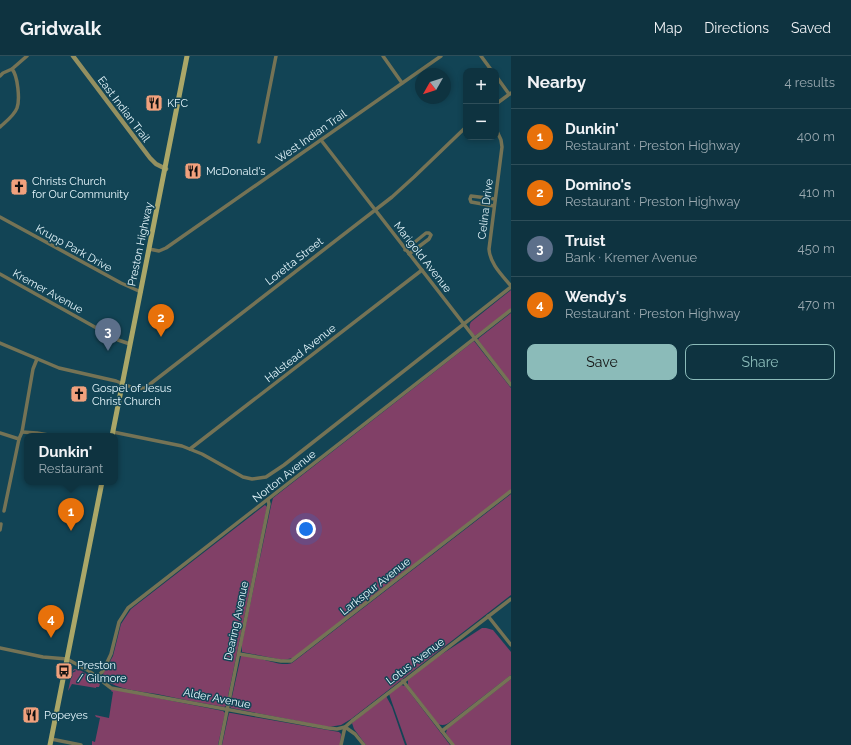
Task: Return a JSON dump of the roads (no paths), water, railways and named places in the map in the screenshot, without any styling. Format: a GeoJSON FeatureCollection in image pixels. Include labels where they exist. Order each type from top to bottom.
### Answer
{"type":"FeatureCollection","features":[{"type":"Feature","properties":{"kind":"main road","name":"East Indian Trail"},"geometry":{"type":"LineString","coordinates":[[73,56],[150,158],[156,164],[166,169]]}},
{"type":"Feature","properties":{"kind":"main road","name":"Preston Highway"},"geometry":{"type":"LineString","coordinates":[[112,433],[188,56]]}},
{"type":"Feature","properties":{"kind":"main road"},"geometry":{"type":"LineString","coordinates":[[50,745],[101,485]]}},
{"type":"Feature","properties":{"kind":"street"},"geometry":{"type":"LineString","coordinates":[[1,74],[12,69],[27,56]]}},
{"type":"Feature","properties":{"kind":"street"},"geometry":{"type":"LineString","coordinates":[[259,142],[276,56]]}},
{"type":"Feature","properties":{"kind":"street"},"geometry":{"type":"LineString","coordinates":[[383,56],[402,83]]}},
{"type":"Feature","properties":{"kind":"street","name":"West Indian Trail"},"geometry":{"type":"LineString","coordinates":[[149,249],[159,251],[166,248],[441,56]]}},
{"type":"Feature","properties":{"kind":"street"},"geometry":{"type":"LineString","coordinates":[[481,56],[490,68]]}},
{"type":"Feature","properties":{"kind":"street"},"geometry":{"type":"LineString","coordinates":[[0,127],[14,113],[18,106],[16,77],[12,69]]}},
{"type":"Feature","properties":{"kind":"street"},"geometry":{"type":"LineString","coordinates":[[499,80],[510,93],[499,102]]}},
{"type":"Feature","properties":{"kind":"street","name":"Loretta Street"},"geometry":{"type":"LineString","coordinates":[[0,342],[59,368],[116,381],[138,389],[149,385],[375,210],[403,187],[463,130]]}},
{"type":"Feature","properties":{"kind":"street","name":"Celina Drive"},"geometry":{"type":"LineString","coordinates":[[499,134],[502,147],[489,252],[494,264],[511,286]]}},
{"type":"Feature","properties":{"kind":"street","name":"Marigold Avenue"},"geometry":{"type":"LineString","coordinates":[[321,140],[511,385]]}},
{"type":"Feature","properties":{"kind":"street"},"geometry":{"type":"LineString","coordinates":[[494,206],[474,203],[471,202],[470,199],[471,196],[495,199]]}},
{"type":"Feature","properties":{"kind":"street","name":"Krupp Park Drive"},"geometry":{"type":"LineString","coordinates":[[0,217],[121,284],[141,292]]}},
{"type":"Feature","properties":{"kind":"street"},"geometry":{"type":"LineString","coordinates":[[405,250],[426,233],[431,235],[429,239],[409,254]]}},
{"type":"Feature","properties":{"kind":"street","name":"Halstead Avenue"},"geometry":{"type":"LineString","coordinates":[[190,449],[422,270]]}},
{"type":"Feature","properties":{"kind":"street","name":"Kremer Avenue"},"geometry":{"type":"LineString","coordinates":[[0,274],[118,340],[130,344]]}},
{"type":"Feature","properties":{"kind":"street","name":"Norton Avenue"},"geometry":{"type":"LineString","coordinates":[[118,435],[182,446],[202,454],[247,478],[261,478],[270,475],[511,286]]}},
{"type":"Feature","properties":{"kind":"street","name":"Norton Avenue"},"geometry":{"type":"LineString","coordinates":[[97,677],[103,671],[112,654],[119,622],[128,608],[511,310]]}},
{"type":"Feature","properties":{"kind":"street"},"geometry":{"type":"LineString","coordinates":[[4,511],[19,439],[22,432],[33,369],[37,359]]}},
{"type":"Feature","properties":{"kind":"street"},"geometry":{"type":"LineString","coordinates":[[22,432],[39,433]]}},
{"type":"Feature","properties":{"kind":"street"},"geometry":{"type":"LineString","coordinates":[[0,433],[19,439]]}},
{"type":"Feature","properties":{"kind":"street","name":"Larkspur Avenue"},"geometry":{"type":"LineString","coordinates":[[238,654],[281,661],[291,661],[511,491]]}},
{"type":"Feature","properties":{"kind":"street","name":"Dearing Avenue"},"geometry":{"type":"LineString","coordinates":[[220,745],[269,504],[268,500]]}},
{"type":"Feature","properties":{"kind":"street"},"geometry":{"type":"LineString","coordinates":[[0,530],[1,524]]}},
{"type":"Feature","properties":{"kind":"street","name":"Lotus Avenue"},"geometry":{"type":"LineString","coordinates":[[345,727],[511,599]]}},
{"type":"Feature","properties":{"kind":"street"},"geometry":{"type":"LineString","coordinates":[[488,616],[511,645]]}},
{"type":"Feature","properties":{"kind":"street"},"geometry":{"type":"LineString","coordinates":[[0,648],[66,660]]}},
{"type":"Feature","properties":{"kind":"street","name":"Alder Avenue"},"geometry":{"type":"LineString","coordinates":[[66,660],[97,677],[110,688],[328,728],[337,729],[345,727]]}},
{"type":"Feature","properties":{"kind":"street"},"geometry":{"type":"LineString","coordinates":[[442,730],[511,677]]}},
{"type":"Feature","properties":{"kind":"street"},"geometry":{"type":"LineString","coordinates":[[403,681],[453,745]]}},
{"type":"Feature","properties":{"kind":"street"},"geometry":{"type":"LineString","coordinates":[[341,745],[345,727],[355,734],[364,745]]}},
{"type":"Feature","properties":{"kind":"street"},"geometry":{"type":"LineString","coordinates":[[51,739],[81,745]]}},
{"type":"Feature","properties":{"kind":"place","name":"KFC"},"geometry":{"type":"Point","coordinates":[154,103]}},
{"type":"Feature","properties":{"kind":"place","name":"McDonald's"},"geometry":{"type":"Point","coordinates":[193,171]}},
{"type":"Feature","properties":{"kind":"place","name":"Christs Church for Our Community"},"geometry":{"type":"Point","coordinates":[19,187]}},
{"type":"Feature","properties":{"kind":"place","name":"Domino's"},"geometry":{"type":"Point","coordinates":[161,337]}},
{"type":"Feature","properties":{"kind":"place","name":"Truist"},"geometry":{"type":"Point","coordinates":[108,351]}},
{"type":"Feature","properties":{"kind":"place","name":"Gospel of Jesus Christ Church"},"geometry":{"type":"Point","coordinates":[79,394]}},
{"type":"Feature","properties":{"kind":"place","name":"Dunkin'"},"geometry":{"type":"Point","coordinates":[71,531]}},
{"type":"Feature","properties":{"kind":"place","name":"Wendy's"},"geometry":{"type":"Point","coordinates":[51,638]}},
{"type":"Feature","properties":{"kind":"place","name":"Preston / Gilmore"},"geometry":{"type":"Point","coordinates":[64,671]}},
{"type":"Feature","properties":{"kind":"place","name":"Popeyes"},"geometry":{"type":"Point","coordinates":[31,715]}}]}
